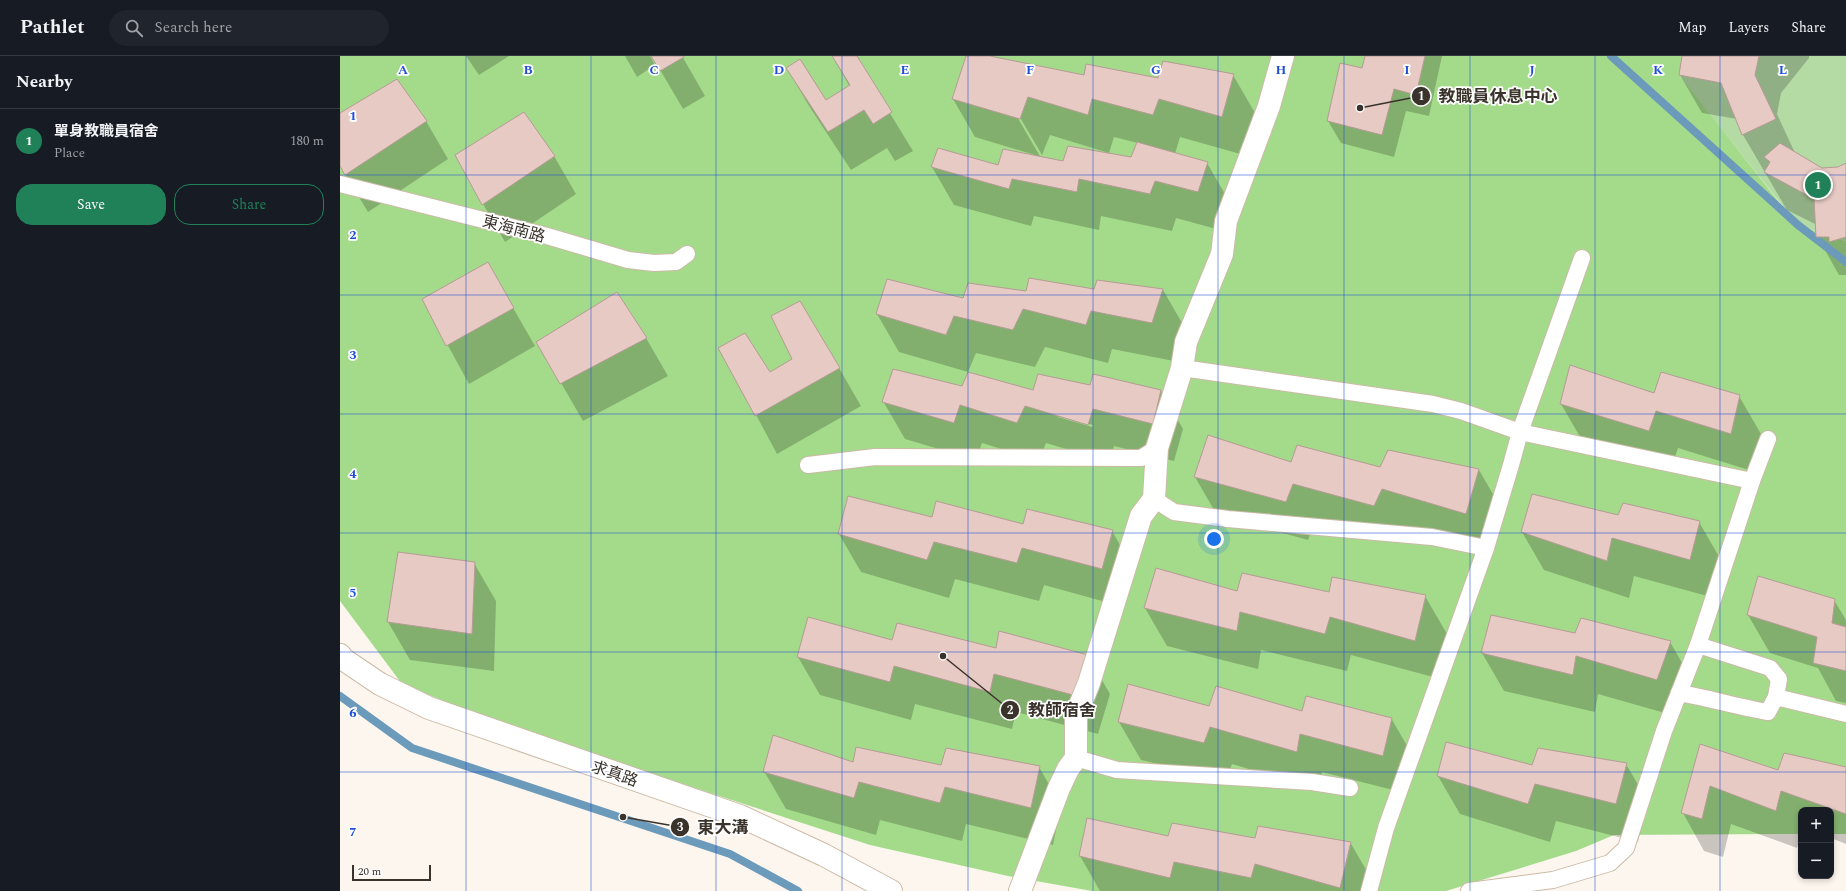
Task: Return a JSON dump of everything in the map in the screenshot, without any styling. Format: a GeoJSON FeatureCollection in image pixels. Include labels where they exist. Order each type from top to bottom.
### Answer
{"type":"FeatureCollection","features":[{"type":"Feature","properties":{"kind":"street"},"geometry":{"type":"LineString","coordinates":[[1020,891],[1059,788],[1068,769],[1076,758],[1076,715],[1089,683],[1141,516],[1154,499],[1157,448],[1182,368],[1186,342],[1222,254],[1226,221],[1270,106],[1283,56]]}},
{"type":"Feature","properties":{"kind":"street","name":"求真路"},"geometry":{"type":"LineString","coordinates":[[340,655],[343,659],[380,684],[429,708],[740,816],[824,855],[891,891]]}},
{"type":"Feature","properties":{"kind":"lane","name":"東海南路"},"geometry":{"type":"LineString","coordinates":[[340,184],[547,236],[628,260],[654,263],[676,262],[687,254]]}},
{"type":"Feature","properties":{"kind":"lane"},"geometry":{"type":"LineString","coordinates":[[1369,891],[1386,828],[1486,548],[1520,432],[1582,258]]}},
{"type":"Feature","properties":{"kind":"lane"},"geometry":{"type":"LineString","coordinates":[[1182,368],[1433,404],[1461,411],[1520,432],[1752,481]]}},
{"type":"Feature","properties":{"kind":"lane"},"geometry":{"type":"LineString","coordinates":[[1469,891],[1553,880],[1610,863],[1626,848],[1664,731],[1698,645],[1752,481],[1768,439]]}},
{"type":"Feature","properties":{"kind":"lane"},"geometry":{"type":"LineString","coordinates":[[808,465],[875,457],[1141,458],[1157,448]]}},
{"type":"Feature","properties":{"kind":"lane"},"geometry":{"type":"LineString","coordinates":[[1154,499],[1174,512],[1228,519],[1432,537],[1486,548]]}},
{"type":"Feature","properties":{"kind":"lane"},"geometry":{"type":"LineString","coordinates":[[1679,693],[1706,697],[1744,708],[1768,712],[1776,697],[1779,679],[1770,668],[1698,645]]}},
{"type":"Feature","properties":{"kind":"lane"},"geometry":{"type":"LineString","coordinates":[[1776,697],[1846,714]]}},
{"type":"Feature","properties":{"kind":"lane"},"geometry":{"type":"LineString","coordinates":[[1076,758],[1117,770],[1312,782],[1350,788]]}},
{"type":"Feature","properties":{"kind":"green space"},"geometry":{"type":"Polygon","coordinates":[[[340,56],[1682,56],[1680,76],[1797,225],[1846,241],[1846,834],[1834,834],[1834,807],[1798,807],[1798,834],[1614,835],[1576,851],[1446,891],[1092,891],[1008,876],[870,845],[513,729],[402,684],[340,601],[340,56]]]}},
{"type":"Feature","properties":{"kind":"green space"},"geometry":{"type":"Polygon","coordinates":[[[1682,56],[1846,56],[1846,241],[1798,225],[1679,76],[1682,56]]]}},
{"type":"Feature","properties":{"kind":"building"},"geometry":{"type":"Polygon","coordinates":[[[651,56],[684,56],[684,57],[660,71],[651,56]]]}},
{"type":"Feature","properties":{"kind":"building"},"geometry":{"type":"Polygon","coordinates":[[[832,56],[857,56],[892,112],[873,124],[864,110],[828,132],[786,68],[800,59],[826,100],[850,85],[832,56]]]}},
{"type":"Feature","properties":{"kind":"building"},"geometry":{"type":"Polygon","coordinates":[[[966,56],[990,56],[1084,75],[1086,64],[1158,78],[1163,61],[1234,74],[1222,117],[1159,99],[1153,115],[1092,99],[1088,115],[1028,97],[1020,119],[952,99],[966,56]]]}},
{"type":"Feature","properties":{"kind":"building"},"geometry":{"type":"Polygon","coordinates":[[[1365,56],[1425,56],[1416,95],[1394,89],[1382,135],[1327,121],[1340,63],[1362,68],[1365,56]]]}},
{"type":"Feature","properties":{"kind":"building"},"geometry":{"type":"Polygon","coordinates":[[[1682,56],[1759,56],[1755,75],[1776,119],[1742,135],[1721,83],[1679,75],[1682,56]]]}},
{"type":"Feature","properties":{"kind":"building"},"geometry":{"type":"Polygon","coordinates":[[[397,79],[427,121],[345,175],[340,166],[340,113],[397,79]]]}},
{"type":"Feature","properties":{"kind":"building"},"geometry":{"type":"Polygon","coordinates":[[[524,112],[555,156],[482,205],[455,155],[524,112]]]}},
{"type":"Feature","properties":{"kind":"building"},"geometry":{"type":"Polygon","coordinates":[[[1137,142],[1208,162],[1198,192],[1155,181],[1150,194],[1079,179],[1077,192],[1012,179],[1009,189],[931,167],[938,148],[998,165],[1003,149],[1063,161],[1068,146],[1131,157],[1137,142]]]}},
{"type":"Feature","properties":{"kind":"building"},"geometry":{"type":"Polygon","coordinates":[[[1780,143],[1822,168],[1838,167],[1846,163],[1846,237],[1829,242],[1829,237],[1816,237],[1814,199],[1764,172],[1770,162],[1764,157],[1780,143]]]}},
{"type":"Feature","properties":{"kind":"building"},"geometry":{"type":"Polygon","coordinates":[[[488,262],[514,308],[446,346],[422,299],[488,262]]]}},
{"type":"Feature","properties":{"kind":"building"},"geometry":{"type":"Polygon","coordinates":[[[1029,278],[1094,289],[1097,280],[1163,289],[1152,323],[1091,311],[1086,325],[1023,309],[1013,330],[954,316],[946,335],[876,314],[887,279],[963,298],[968,283],[1026,291],[1029,278]]]}},
{"type":"Feature","properties":{"kind":"building"},"geometry":{"type":"Polygon","coordinates":[[[617,292],[647,338],[560,384],[536,342],[617,292]]]}},
{"type":"Feature","properties":{"kind":"building"},"geometry":{"type":"Polygon","coordinates":[[[800,301],[840,368],[755,416],[718,348],[745,333],[770,372],[792,359],[771,316],[800,301]]]}},
{"type":"Feature","properties":{"kind":"building"},"geometry":{"type":"Polygon","coordinates":[[[1570,365],[1654,393],[1661,372],[1740,395],[1731,434],[1656,411],[1649,431],[1560,404],[1570,365]]]}},
{"type":"Feature","properties":{"kind":"building"},"geometry":{"type":"Polygon","coordinates":[[[893,369],[962,386],[968,372],[1033,390],[1038,374],[1090,385],[1093,374],[1161,390],[1153,424],[1093,409],[1088,425],[1025,406],[1017,423],[960,405],[954,423],[882,402],[893,369]]]}},
{"type":"Feature","properties":{"kind":"building"},"geometry":{"type":"Polygon","coordinates":[[[1208,435],[1291,462],[1297,445],[1380,467],[1388,450],[1479,469],[1466,514],[1382,489],[1374,506],[1293,484],[1286,502],[1194,477],[1208,435]]]}},
{"type":"Feature","properties":{"kind":"building"},"geometry":{"type":"Polygon","coordinates":[[[1532,494],[1618,515],[1623,503],[1700,521],[1690,560],[1612,538],[1607,561],[1521,532],[1532,494]]]}},
{"type":"Feature","properties":{"kind":"building"},"geometry":{"type":"Polygon","coordinates":[[[848,496],[932,517],[936,501],[1023,524],[1027,509],[1113,530],[1102,569],[1022,548],[1017,563],[934,542],[927,560],[838,534],[848,496]]]}},
{"type":"Feature","properties":{"kind":"building"},"geometry":{"type":"Polygon","coordinates":[[[398,552],[475,562],[472,634],[387,622],[398,552]]]}},
{"type":"Feature","properties":{"kind":"building"},"geometry":{"type":"Polygon","coordinates":[[[1156,568],[1237,591],[1242,573],[1329,592],[1332,577],[1426,595],[1415,641],[1330,617],[1325,634],[1240,612],[1237,631],[1144,608],[1156,568]]]}},
{"type":"Feature","properties":{"kind":"building"},"geometry":{"type":"Polygon","coordinates":[[[1758,576],[1835,599],[1832,623],[1846,627],[1846,671],[1813,663],[1817,637],[1747,615],[1758,576]]]}},
{"type":"Feature","properties":{"kind":"building"},"geometry":{"type":"Polygon","coordinates":[[[1491,615],[1575,633],[1581,618],[1671,641],[1657,680],[1576,656],[1573,675],[1481,653],[1491,615]]]}},
{"type":"Feature","properties":{"kind":"building"},"geometry":{"type":"Polygon","coordinates":[[[808,617],[892,640],[897,623],[996,648],[999,631],[1088,655],[1077,696],[994,674],[990,692],[894,666],[890,682],[797,657],[808,617]]]}},
{"type":"Feature","properties":{"kind":"building"},"geometry":{"type":"Polygon","coordinates":[[[1128,684],[1209,706],[1216,686],[1302,711],[1306,696],[1392,718],[1383,756],[1300,734],[1297,752],[1210,727],[1204,743],[1118,722],[1128,684]]]}},
{"type":"Feature","properties":{"kind":"building"},"geometry":{"type":"Polygon","coordinates":[[[773,735],[853,762],[856,747],[941,765],[946,748],[1040,766],[1031,808],[945,787],[940,803],[859,782],[854,798],[763,772],[773,735]]]}},
{"type":"Feature","properties":{"kind":"building"},"geometry":{"type":"Polygon","coordinates":[[[1446,742],[1532,765],[1538,748],[1627,763],[1616,804],[1535,784],[1528,804],[1437,776],[1446,742]]]}},
{"type":"Feature","properties":{"kind":"building"},"geometry":{"type":"Polygon","coordinates":[[[1700,744],[1778,770],[1784,753],[1846,767],[1846,814],[1834,810],[1834,807],[1826,807],[1781,791],[1776,811],[1710,786],[1702,819],[1681,813],[1700,744]]]}},
{"type":"Feature","properties":{"kind":"building"},"geometry":{"type":"Polygon","coordinates":[[[1087,818],[1168,836],[1172,823],[1255,838],[1258,826],[1351,842],[1340,888],[1255,864],[1251,878],[1174,862],[1170,878],[1079,856],[1087,818]]]}},
{"type":"Feature","properties":{"kind":"waterway"},"geometry":{"type":"LineString","coordinates":[[1611,56],[1798,225],[1846,262]]}},
{"type":"Feature","properties":{"kind":"waterway"},"geometry":{"type":"LineString","coordinates":[[340,696],[412,748],[730,854],[798,891]]}},
{"type":"Feature","properties":{"kind":"place","name":"教職員休息中心"},"geometry":{"type":"Point","coordinates":[1360,108]}},
{"type":"Feature","properties":{"kind":"place","name":"單身教職員宿舍"},"geometry":{"type":"Point","coordinates":[1818,185]}},
{"type":"Feature","properties":{"kind":"place","name":"教師宿舍"},"geometry":{"type":"Point","coordinates":[943,656]}},
{"type":"Feature","properties":{"kind":"place","name":"東大溝"},"geometry":{"type":"Point","coordinates":[623,817]}}]}
